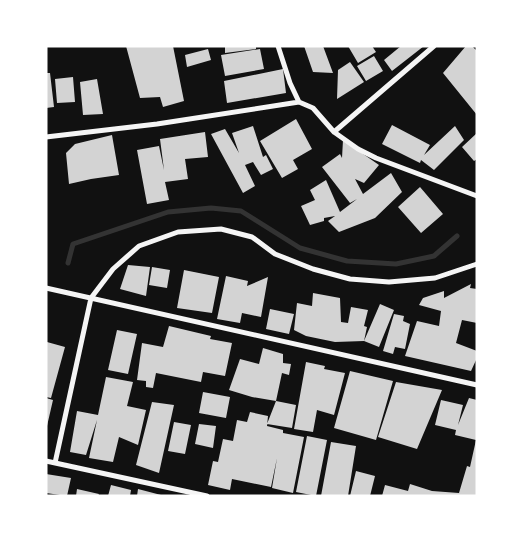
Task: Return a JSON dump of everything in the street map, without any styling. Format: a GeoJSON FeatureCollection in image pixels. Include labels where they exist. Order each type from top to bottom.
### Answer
{"type":"FeatureCollection","features":[{"type":"Feature","properties":{"kind":"street"},"geometry":{"type":"LineString","coordinates":[[278,46],[290,83],[299,102]]}},
{"type":"Feature","properties":{"kind":"street"},"geometry":{"type":"LineString","coordinates":[[334,132],[434,46]]}},
{"type":"Feature","properties":{"kind":"street"},"geometry":{"type":"LineString","coordinates":[[46,137],[157,124],[299,102],[313,108],[334,132],[358,149],[376,158],[477,196]]}},
{"type":"Feature","properties":{"kind":"street"},"geometry":{"type":"LineString","coordinates":[[55,463],[91,298],[113,269],[139,246],[178,232],[221,228],[252,237],[275,254],[313,270],[350,279],[389,282],[435,278],[477,264]]}},
{"type":"Feature","properties":{"kind":"street"},"geometry":{"type":"LineString","coordinates":[[46,288],[477,386]]}},
{"type":"Feature","properties":{"kind":"street"},"geometry":{"type":"LineString","coordinates":[[46,461],[207,496]]}},
{"type":"Feature","properties":{"kind":"building"},"geometry":{"type":"Polygon","coordinates":[[[126,46],[173,46],[184,101],[163,107],[160,97],[140,98],[126,46]]]}},
{"type":"Feature","properties":{"kind":"building"},"geometry":{"type":"Polygon","coordinates":[[[225,46],[256,46],[256,49],[225,53],[225,46]]]}},
{"type":"Feature","properties":{"kind":"building"},"geometry":{"type":"Polygon","coordinates":[[[304,46],[323,46],[333,73],[313,72],[304,46]]]}},
{"type":"Feature","properties":{"kind":"building"},"geometry":{"type":"Polygon","coordinates":[[[348,46],[372,46],[376,52],[358,63],[348,46]]]}},
{"type":"Feature","properties":{"kind":"building"},"geometry":{"type":"Polygon","coordinates":[[[401,46],[424,46],[392,71],[384,60],[401,46]]]}},
{"type":"Feature","properties":{"kind":"building"},"geometry":{"type":"Polygon","coordinates":[[[466,46],[472,46],[477,51],[477,115],[443,73],[466,46]]]}},
{"type":"Feature","properties":{"kind":"building"},"geometry":{"type":"Polygon","coordinates":[[[208,49],[211,60],[187,67],[185,55],[208,49]]]}},
{"type":"Feature","properties":{"kind":"building"},"geometry":{"type":"Polygon","coordinates":[[[260,49],[264,69],[225,76],[221,55],[260,49]]]}},
{"type":"Feature","properties":{"kind":"building"},"geometry":{"type":"Polygon","coordinates":[[[374,56],[383,71],[366,81],[357,66],[374,56]]]}},
{"type":"Feature","properties":{"kind":"building"},"geometry":{"type":"Polygon","coordinates":[[[350,62],[364,82],[337,99],[338,70],[350,62]]]}},
{"type":"Feature","properties":{"kind":"building"},"geometry":{"type":"Polygon","coordinates":[[[283,69],[286,93],[227,103],[224,81],[283,69]]]}},
{"type":"Feature","properties":{"kind":"building"},"geometry":{"type":"Polygon","coordinates":[[[46,73],[50,73],[54,107],[46,108],[46,73]]]}},
{"type":"Feature","properties":{"kind":"building"},"geometry":{"type":"Polygon","coordinates":[[[73,77],[75,102],[57,103],[55,79],[73,77]]]}},
{"type":"Feature","properties":{"kind":"building"},"geometry":{"type":"Polygon","coordinates":[[[97,79],[103,114],[83,115],[80,82],[97,79]]]}},
{"type":"Feature","properties":{"kind":"building"},"geometry":{"type":"Polygon","coordinates":[[[296,119],[312,149],[293,160],[298,169],[282,178],[260,141],[296,119]]]}},
{"type":"Feature","properties":{"kind":"building"},"geometry":{"type":"Polygon","coordinates":[[[392,125],[430,145],[424,155],[455,126],[464,140],[434,170],[421,160],[420,163],[382,144],[392,125]]]}},
{"type":"Feature","properties":{"kind":"building"},"geometry":{"type":"Polygon","coordinates":[[[253,126],[263,157],[266,155],[273,169],[261,175],[253,162],[245,165],[255,186],[243,193],[211,134],[225,129],[239,153],[232,133],[253,126]]]}},
{"type":"Feature","properties":{"kind":"building"},"geometry":{"type":"Polygon","coordinates":[[[205,132],[208,157],[185,159],[188,179],[165,182],[169,200],[147,204],[137,150],[159,146],[164,170],[160,139],[205,132]]]}},
{"type":"Feature","properties":{"kind":"building"},"geometry":{"type":"Polygon","coordinates":[[[477,133],[477,159],[474,161],[462,147],[477,133]]]}},
{"type":"Feature","properties":{"kind":"building"},"geometry":{"type":"Polygon","coordinates":[[[112,135],[119,175],[69,184],[66,153],[75,144],[112,135]]]}},
{"type":"Feature","properties":{"kind":"building"},"geometry":{"type":"Polygon","coordinates":[[[343,140],[379,165],[364,183],[355,179],[363,194],[391,173],[402,192],[375,218],[339,232],[328,221],[335,216],[324,218],[324,221],[310,225],[301,206],[315,200],[310,190],[326,180],[340,212],[357,199],[350,203],[322,167],[340,154],[342,158],[343,140]]]}},
{"type":"Feature","properties":{"kind":"building"},"geometry":{"type":"Polygon","coordinates":[[[420,187],[443,214],[421,233],[398,207],[420,187]]]}},
{"type":"Feature","properties":{"kind":"building"},"geometry":{"type":"Polygon","coordinates":[[[128,265],[150,267],[146,296],[120,289],[128,265]]]}},
{"type":"Feature","properties":{"kind":"building"},"geometry":{"type":"Polygon","coordinates":[[[152,267],[170,270],[167,288],[149,285],[152,267]]]}},
{"type":"Feature","properties":{"kind":"building"},"geometry":{"type":"Polygon","coordinates":[[[184,270],[219,277],[212,313],[177,308],[184,270]]]}},
{"type":"Feature","properties":{"kind":"building"},"geometry":{"type":"Polygon","coordinates":[[[226,276],[248,281],[247,286],[268,277],[261,317],[242,313],[240,323],[217,319],[226,276]]]}},
{"type":"Feature","properties":{"kind":"building"},"geometry":{"type":"Polygon","coordinates":[[[471,284],[470,288],[477,289],[477,323],[462,320],[456,343],[477,351],[477,358],[471,371],[405,356],[417,321],[439,326],[441,311],[419,305],[423,298],[444,291],[444,298],[471,284]]]}},
{"type":"Feature","properties":{"kind":"building"},"geometry":{"type":"Polygon","coordinates":[[[313,293],[340,298],[341,322],[348,323],[351,307],[368,310],[364,326],[367,327],[364,341],[335,342],[306,336],[294,330],[297,303],[312,306],[313,293]]]}},
{"type":"Feature","properties":{"kind":"building"},"geometry":{"type":"Polygon","coordinates":[[[380,304],[394,310],[379,347],[364,341],[380,304]]]}},
{"type":"Feature","properties":{"kind":"building"},"geometry":{"type":"Polygon","coordinates":[[[270,309],[294,314],[289,334],[266,329],[270,309]]]}},
{"type":"Feature","properties":{"kind":"building"},"geometry":{"type":"Polygon","coordinates":[[[394,314],[404,316],[403,321],[410,324],[405,349],[395,347],[393,354],[383,351],[394,314]]]}},
{"type":"Feature","properties":{"kind":"building"},"geometry":{"type":"Polygon","coordinates":[[[169,326],[211,336],[210,339],[232,343],[225,376],[203,372],[201,382],[156,373],[153,388],[146,387],[146,381],[137,380],[142,343],[163,347],[169,326]]]}},
{"type":"Feature","properties":{"kind":"building"},"geometry":{"type":"Polygon","coordinates":[[[117,330],[137,334],[128,374],[108,370],[117,330]]]}},
{"type":"Feature","properties":{"kind":"building"},"geometry":{"type":"Polygon","coordinates":[[[47,342],[65,347],[51,398],[46,397],[47,342]]]}},
{"type":"Feature","properties":{"kind":"building"},"geometry":{"type":"Polygon","coordinates":[[[263,348],[283,354],[283,363],[291,364],[289,375],[282,373],[276,401],[252,397],[229,390],[240,359],[259,364],[263,348]]]}},
{"type":"Feature","properties":{"kind":"building"},"geometry":{"type":"Polygon","coordinates":[[[306,362],[325,366],[324,369],[345,373],[334,415],[317,410],[313,432],[294,429],[306,362]]]}},
{"type":"Feature","properties":{"kind":"building"},"geometry":{"type":"Polygon","coordinates":[[[350,371],[393,381],[376,440],[334,428],[350,371]]]}},
{"type":"Feature","properties":{"kind":"building"},"geometry":{"type":"Polygon","coordinates":[[[106,377],[133,382],[127,406],[146,410],[138,445],[119,437],[113,462],[89,458],[97,420],[86,455],[70,452],[77,411],[98,415],[106,377]]]}},
{"type":"Feature","properties":{"kind":"building"},"geometry":{"type":"Polygon","coordinates":[[[396,382],[442,390],[417,449],[378,437],[396,382]]]}},
{"type":"Feature","properties":{"kind":"building"},"geometry":{"type":"Polygon","coordinates":[[[203,392],[230,397],[226,418],[199,413],[203,392]]]}},
{"type":"Feature","properties":{"kind":"building"},"geometry":{"type":"Polygon","coordinates":[[[46,398],[53,400],[47,426],[46,426],[46,398]]]}},
{"type":"Feature","properties":{"kind":"building"},"geometry":{"type":"Polygon","coordinates":[[[469,398],[477,400],[477,496],[382,496],[385,485],[408,491],[410,484],[432,491],[459,493],[467,466],[470,467],[476,440],[455,435],[456,430],[435,425],[441,400],[463,405],[458,425],[469,398]]]}},
{"type":"Feature","properties":{"kind":"building"},"geometry":{"type":"Polygon","coordinates":[[[276,401],[296,405],[292,428],[267,424],[276,401]]]}},
{"type":"Feature","properties":{"kind":"building"},"geometry":{"type":"Polygon","coordinates":[[[152,402],[174,405],[159,473],[136,465],[152,402]]]}},
{"type":"Feature","properties":{"kind":"building"},"geometry":{"type":"Polygon","coordinates":[[[250,412],[268,416],[267,426],[283,430],[283,433],[304,437],[293,493],[272,488],[277,458],[271,487],[232,479],[230,490],[208,485],[213,461],[218,462],[223,439],[233,441],[237,420],[247,422],[250,412]]]}},
{"type":"Feature","properties":{"kind":"building"},"geometry":{"type":"Polygon","coordinates":[[[174,422],[191,425],[185,454],[168,451],[174,422]]]}},
{"type":"Feature","properties":{"kind":"building"},"geometry":{"type":"Polygon","coordinates":[[[199,424],[216,426],[213,448],[195,444],[199,424]]]}},
{"type":"Feature","properties":{"kind":"building"},"geometry":{"type":"Polygon","coordinates":[[[307,436],[327,440],[316,496],[296,492],[307,436]]]}},
{"type":"Feature","properties":{"kind":"building"},"geometry":{"type":"Polygon","coordinates":[[[331,442],[356,446],[348,496],[321,496],[331,442]]]}},
{"type":"Feature","properties":{"kind":"building"},"geometry":{"type":"Polygon","coordinates":[[[356,471],[375,476],[370,496],[350,496],[356,471]]]}},
{"type":"Feature","properties":{"kind":"building"},"geometry":{"type":"Polygon","coordinates":[[[46,474],[71,478],[67,496],[46,493],[46,474]]]}},
{"type":"Feature","properties":{"kind":"building"},"geometry":{"type":"Polygon","coordinates":[[[111,485],[131,490],[130,496],[108,496],[111,485]]]}},
{"type":"Feature","properties":{"kind":"building"},"geometry":{"type":"Polygon","coordinates":[[[77,489],[99,494],[98,496],[76,496],[77,489]]]}},
{"type":"Feature","properties":{"kind":"building"},"geometry":{"type":"Polygon","coordinates":[[[138,489],[161,495],[161,496],[137,496],[138,489]]]}},
{"type":"Feature","properties":{"kind":"waterway"},"geometry":{"type":"LineString","coordinates":[[68,263],[73,244],[168,212],[211,208],[241,211],[300,248],[347,261],[396,264],[434,256],[457,236]]}}]}
